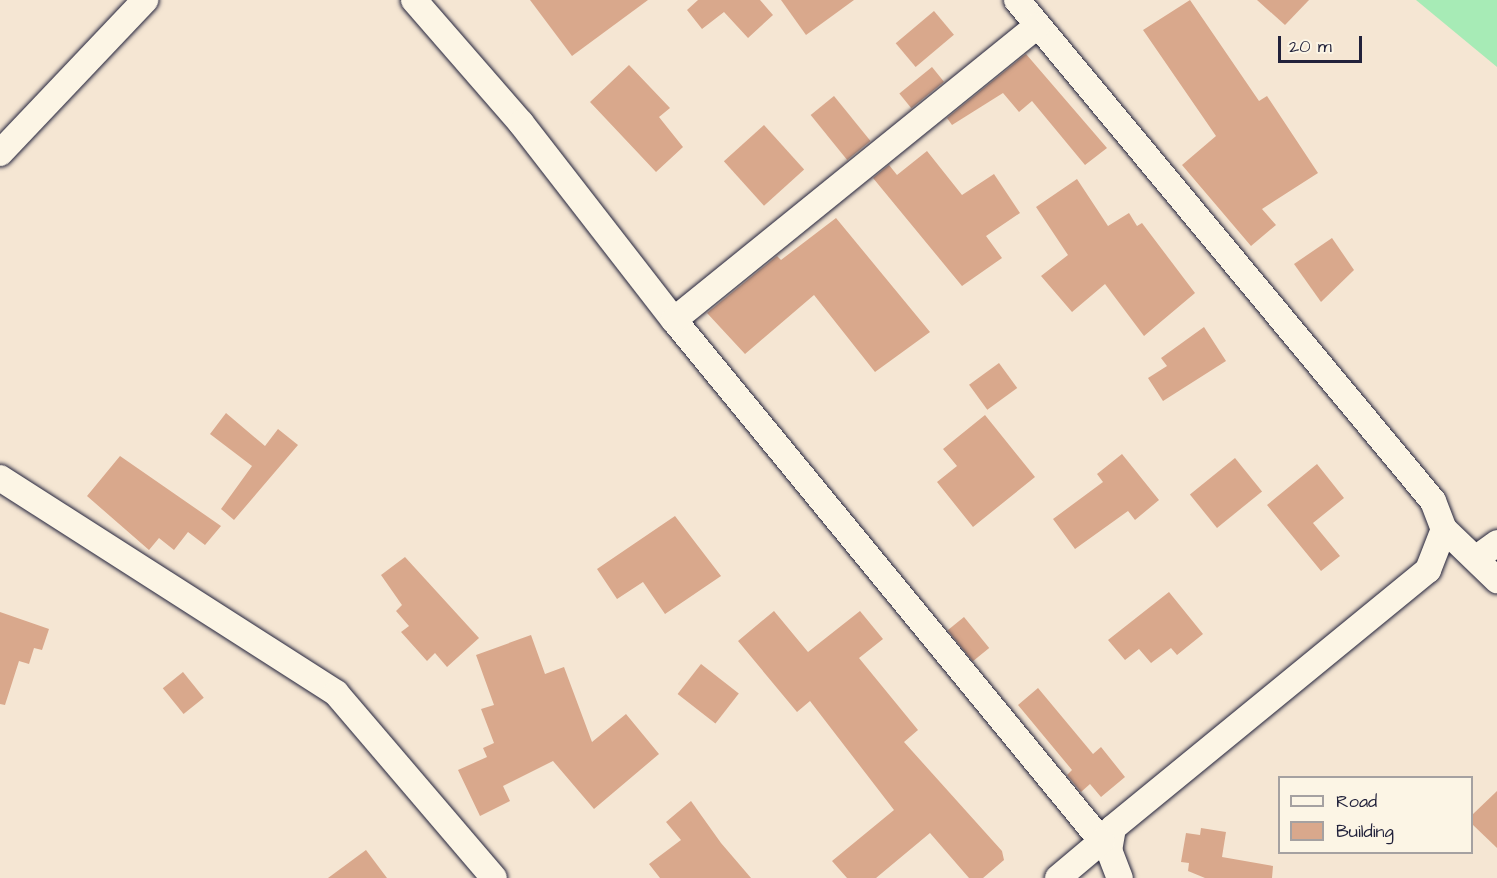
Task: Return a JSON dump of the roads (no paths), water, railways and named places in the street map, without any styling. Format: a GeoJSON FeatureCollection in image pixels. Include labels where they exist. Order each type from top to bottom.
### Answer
{"type":"FeatureCollection","features":[{"type":"Feature","properties":{"kind":"street"},"geometry":{"type":"LineString","coordinates":[[0,153],[146,0]]}},
{"type":"Feature","properties":{"kind":"street"},"geometry":{"type":"LineString","coordinates":[[414,0],[521,123],[674,320],[1105,845],[1120,878]]}},
{"type":"Feature","properties":{"kind":"street"},"geometry":{"type":"LineString","coordinates":[[1017,0],[1433,501],[1444,529],[1428,570],[1124,818],[1113,828],[1105,845],[1058,878]]}},
{"type":"Feature","properties":{"kind":"street"},"geometry":{"type":"LineString","coordinates":[[674,320],[1037,26]]}},
{"type":"Feature","properties":{"kind":"street"},"geometry":{"type":"LineString","coordinates":[[0,478],[336,693],[494,878]]}},
{"type":"Feature","properties":{"kind":"street"},"geometry":{"type":"LineString","coordinates":[[1444,529],[1488,550],[1497,580]]}}]}
